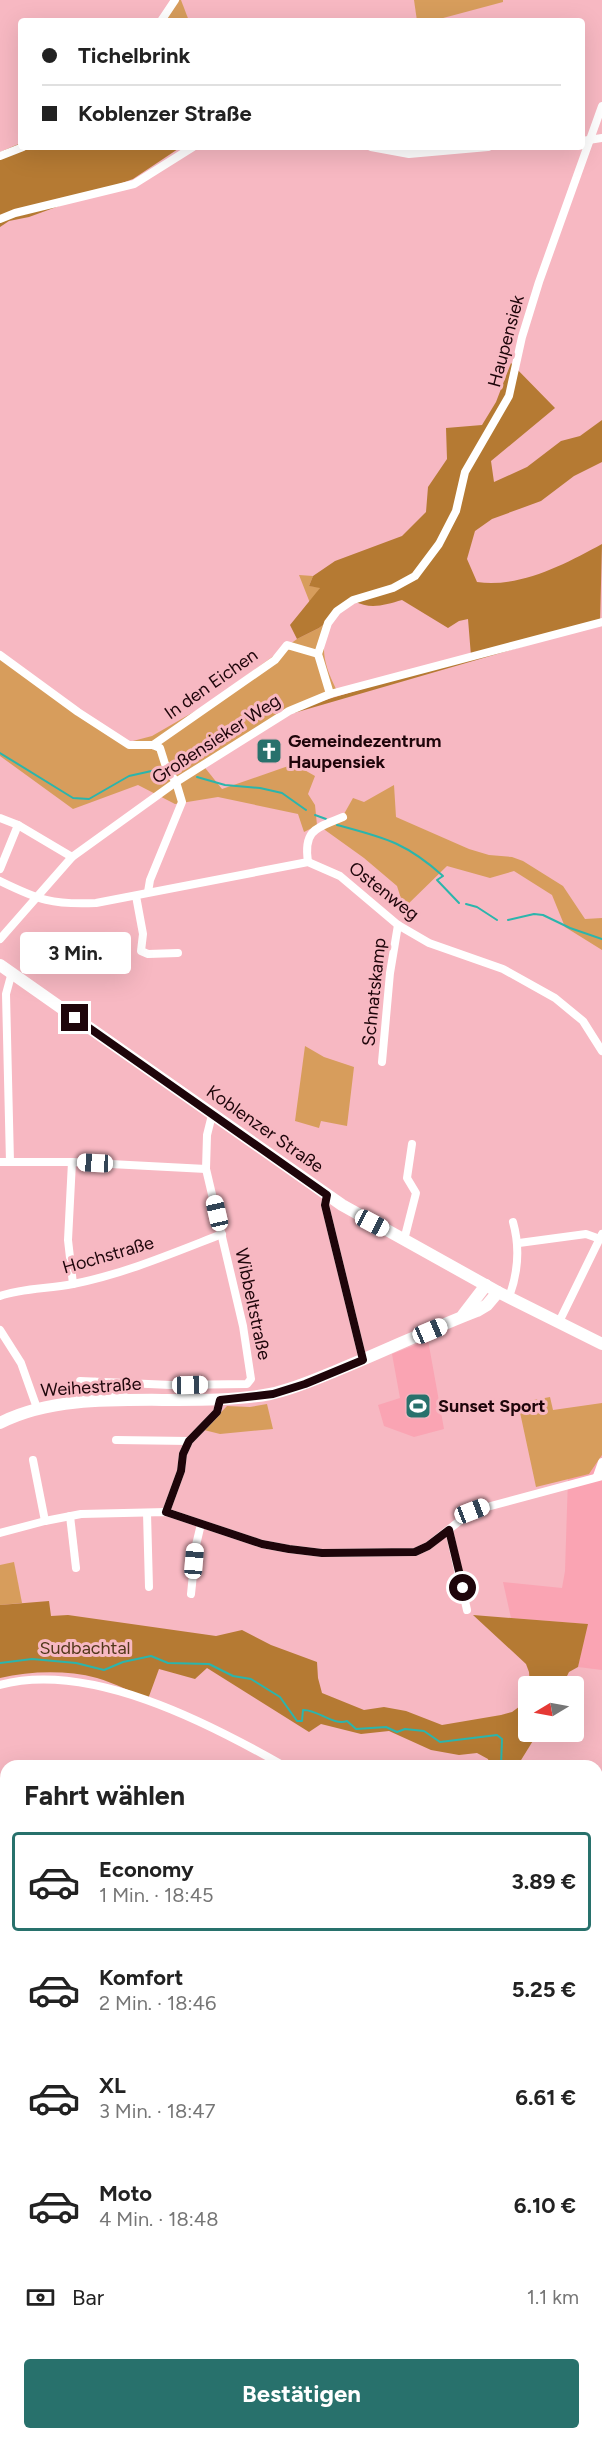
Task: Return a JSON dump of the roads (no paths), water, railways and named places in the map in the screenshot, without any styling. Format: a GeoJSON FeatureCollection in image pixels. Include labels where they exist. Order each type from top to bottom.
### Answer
{"type":"FeatureCollection","features":[{"type":"Feature","properties":{"kind":"main road","name":"Koblenzer Straße"},"geometry":{"type":"LineString","coordinates":[[0,957],[12,972]]}},
{"type":"Feature","properties":{"kind":"main road","name":"Koblenzer Straße"},"geometry":{"type":"LineString","coordinates":[[0,965],[356,1214],[486,1285],[602,1344]]}},
{"type":"Feature","properties":{"kind":"main road"},"geometry":{"type":"LineString","coordinates":[[460,1271],[472,1289],[473,1304]]}},
{"type":"Feature","properties":{"kind":"main road","name":"Weihestraße"},"geometry":{"type":"LineString","coordinates":[[461,1317],[486,1285]]}},
{"type":"Feature","properties":{"kind":"main road","name":"Weihestraße"},"geometry":{"type":"LineString","coordinates":[[0,1423],[37,1408],[79,1402],[220,1400],[273,1394],[305,1384],[363,1360],[487,1305],[504,1294]]}},
{"type":"Feature","properties":{"kind":"street"},"geometry":{"type":"LineString","coordinates":[[163,18],[175,0]]}},
{"type":"Feature","properties":{"kind":"street","name":"Haupensiek"},"geometry":{"type":"LineString","coordinates":[[586,140],[602,106]]}},
{"type":"Feature","properties":{"kind":"street"},"geometry":{"type":"LineString","coordinates":[[586,140],[602,138]]}},
{"type":"Feature","properties":{"kind":"street"},"geometry":{"type":"LineString","coordinates":[[0,156],[18,149]]}},
{"type":"Feature","properties":{"kind":"street"},"geometry":{"type":"LineString","coordinates":[[0,219],[15,213],[134,184],[188,150]]}},
{"type":"Feature","properties":{"kind":"street"},"geometry":{"type":"LineString","coordinates":[[387,150],[409,154],[454,150]]}},
{"type":"Feature","properties":{"kind":"street","name":"Haupensiek"},"geometry":{"type":"LineString","coordinates":[[318,654],[328,623],[337,611],[353,600],[393,588],[415,576],[439,544],[456,511],[465,472],[509,396],[522,337],[583,150]]}},
{"type":"Feature","properties":{"kind":"street","name":"Großensieker Weg"},"geometry":{"type":"LineString","coordinates":[[0,939],[72,857],[176,782],[289,711],[330,694],[602,622]]}},
{"type":"Feature","properties":{"kind":"street","name":"In den Eichen"},"geometry":{"type":"LineString","coordinates":[[153,745],[275,660],[287,645],[318,654]]}},
{"type":"Feature","properties":{"kind":"street"},"geometry":{"type":"LineString","coordinates":[[318,654],[330,694]]}},
{"type":"Feature","properties":{"kind":"street"},"geometry":{"type":"LineString","coordinates":[[0,655],[78,712],[129,744],[153,745],[159,748],[166,767],[176,782],[182,802],[150,880],[148,892]]}},
{"type":"Feature","properties":{"kind":"street"},"geometry":{"type":"LineString","coordinates":[[0,880],[34,898],[65,904],[96,903],[136,896],[308,862],[306,850],[308,836],[316,828],[343,817]]}},
{"type":"Feature","properties":{"kind":"street"},"geometry":{"type":"LineString","coordinates":[[0,818],[18,825],[72,857]]}},
{"type":"Feature","properties":{"kind":"street"},"geometry":{"type":"LineString","coordinates":[[0,869],[18,825]]}},
{"type":"Feature","properties":{"kind":"street","name":"Ostenweg"},"geometry":{"type":"LineString","coordinates":[[308,862],[339,876],[398,926],[443,950],[503,969],[555,998],[583,1021],[602,1051]]}},
{"type":"Feature","properties":{"kind":"street"},"geometry":{"type":"LineString","coordinates":[[136,896],[143,934],[141,951],[148,954],[178,953]]}},
{"type":"Feature","properties":{"kind":"street","name":"Schnatskamp"},"geometry":{"type":"LineString","coordinates":[[382,1062],[390,973],[398,926]]}},
{"type":"Feature","properties":{"kind":"street"},"geometry":{"type":"LineString","coordinates":[[12,972],[6,994],[5,1162],[72,1162],[207,1169]]}},
{"type":"Feature","properties":{"kind":"street","name":"Wibbeltstraße"},"geometry":{"type":"LineString","coordinates":[[80,1381],[171,1385],[247,1384],[251,1378],[243,1326],[207,1169],[207,1135],[212,1115]]}},
{"type":"Feature","properties":{"kind":"street"},"geometry":{"type":"LineString","coordinates":[[404,1240],[416,1193],[407,1178],[412,1144]]}},
{"type":"Feature","properties":{"kind":"street"},"geometry":{"type":"LineString","coordinates":[[72,1162],[68,1240],[73,1284]]}},
{"type":"Feature","properties":{"kind":"street"},"geometry":{"type":"LineString","coordinates":[[327,1195],[325,1205],[363,1360]]}},
{"type":"Feature","properties":{"kind":"street"},"geometry":{"type":"LineString","coordinates":[[504,1294],[513,1287],[519,1243],[513,1222]]}},
{"type":"Feature","properties":{"kind":"street","name":"Hochstraße"},"geometry":{"type":"LineString","coordinates":[[0,1296],[73,1284],[149,1263],[222,1234]]}},
{"type":"Feature","properties":{"kind":"street"},"geometry":{"type":"LineString","coordinates":[[519,1243],[586,1234],[601,1237],[559,1322]]}},
{"type":"Feature","properties":{"kind":"street"},"geometry":{"type":"LineString","coordinates":[[0,1330],[21,1363],[37,1408]]}},
{"type":"Feature","properties":{"kind":"street","name":"Wibbeltstraße"},"geometry":{"type":"LineString","coordinates":[[94,1382],[99,1387],[123,1394],[127,1401]]}},
{"type":"Feature","properties":{"kind":"street"},"geometry":{"type":"LineString","coordinates":[[166,1512],[189,1441],[217,1412],[220,1400]]}},
{"type":"Feature","properties":{"kind":"street"},"geometry":{"type":"LineString","coordinates":[[116,1440],[189,1441]]}},
{"type":"Feature","properties":{"kind":"street"},"geometry":{"type":"LineString","coordinates":[[33,1460],[45,1521]]}},
{"type":"Feature","properties":{"kind":"street"},"geometry":{"type":"LineString","coordinates":[[0,1533],[70,1516],[115,1512],[166,1512],[262,1544],[322,1553],[415,1552],[428,1546],[462,1517],[485,1506],[599,1476],[602,1462]]}},
{"type":"Feature","properties":{"kind":"street"},"geometry":{"type":"LineString","coordinates":[[147,1513],[149,1587]]}},
{"type":"Feature","properties":{"kind":"street"},"geometry":{"type":"LineString","coordinates":[[70,1516],[76,1568]]}},
{"type":"Feature","properties":{"kind":"street"},"geometry":{"type":"LineString","coordinates":[[191,1594],[195,1545],[201,1524]]}},
{"type":"Feature","properties":{"kind":"street"},"geometry":{"type":"LineString","coordinates":[[449,1530],[467,1610]]}},
{"type":"Feature","properties":{"kind":"street"},"geometry":{"type":"LineString","coordinates":[[0,1684],[18,1680],[55,1678],[86,1683],[174,1710],[250,1746],[274,1760]]}},
{"type":"Feature","properties":{"kind":"waterway"},"geometry":{"type":"LineString","coordinates":[[0,753],[73,798],[89,799],[129,776],[156,770]]}},
{"type":"Feature","properties":{"kind":"waterway"},"geometry":{"type":"LineString","coordinates":[[171,767],[181,769]]}},
{"type":"Feature","properties":{"kind":"waterway"},"geometry":{"type":"LineString","coordinates":[[197,777],[225,785],[260,788],[282,793],[306,810]]}},
{"type":"Feature","properties":{"kind":"waterway"},"geometry":{"type":"LineString","coordinates":[[315,815],[326,819]]}},
{"type":"Feature","properties":{"kind":"waterway"},"geometry":{"type":"LineString","coordinates":[[337,825],[382,838],[405,848],[443,876],[437,880],[459,903]]}},
{"type":"Feature","properties":{"kind":"waterway"},"geometry":{"type":"LineString","coordinates":[[466,904],[477,907],[497,920]]}},
{"type":"Feature","properties":{"kind":"waterway"},"geometry":{"type":"LineString","coordinates":[[508,920],[534,914],[543,915],[570,928],[602,939]]}},
{"type":"Feature","properties":{"kind":"waterway"},"geometry":{"type":"LineString","coordinates":[[0,1663],[32,1659],[76,1663],[104,1670],[123,1662],[151,1656],[168,1663],[209,1664],[233,1676],[251,1679],[280,1697],[297,1721],[302,1721],[303,1710],[308,1710],[336,1721],[347,1721],[356,1729],[386,1727],[397,1732],[405,1729],[424,1731],[440,1742],[497,1735],[502,1739],[501,1760]]}},
{"type":"Feature","properties":{"kind":"place","name":"Gemeindezentrum Haupensiek"},"geometry":{"type":"Point","coordinates":[269,751]}},
{"type":"Feature","properties":{"kind":"place","name":"Sunset Sport"},"geometry":{"type":"Point","coordinates":[418,1406]}},
{"type":"Feature","properties":{"kind":"park label","name":"Sudbachtal"},"geometry":{"type":"Point","coordinates":[85,1648]}}]}
